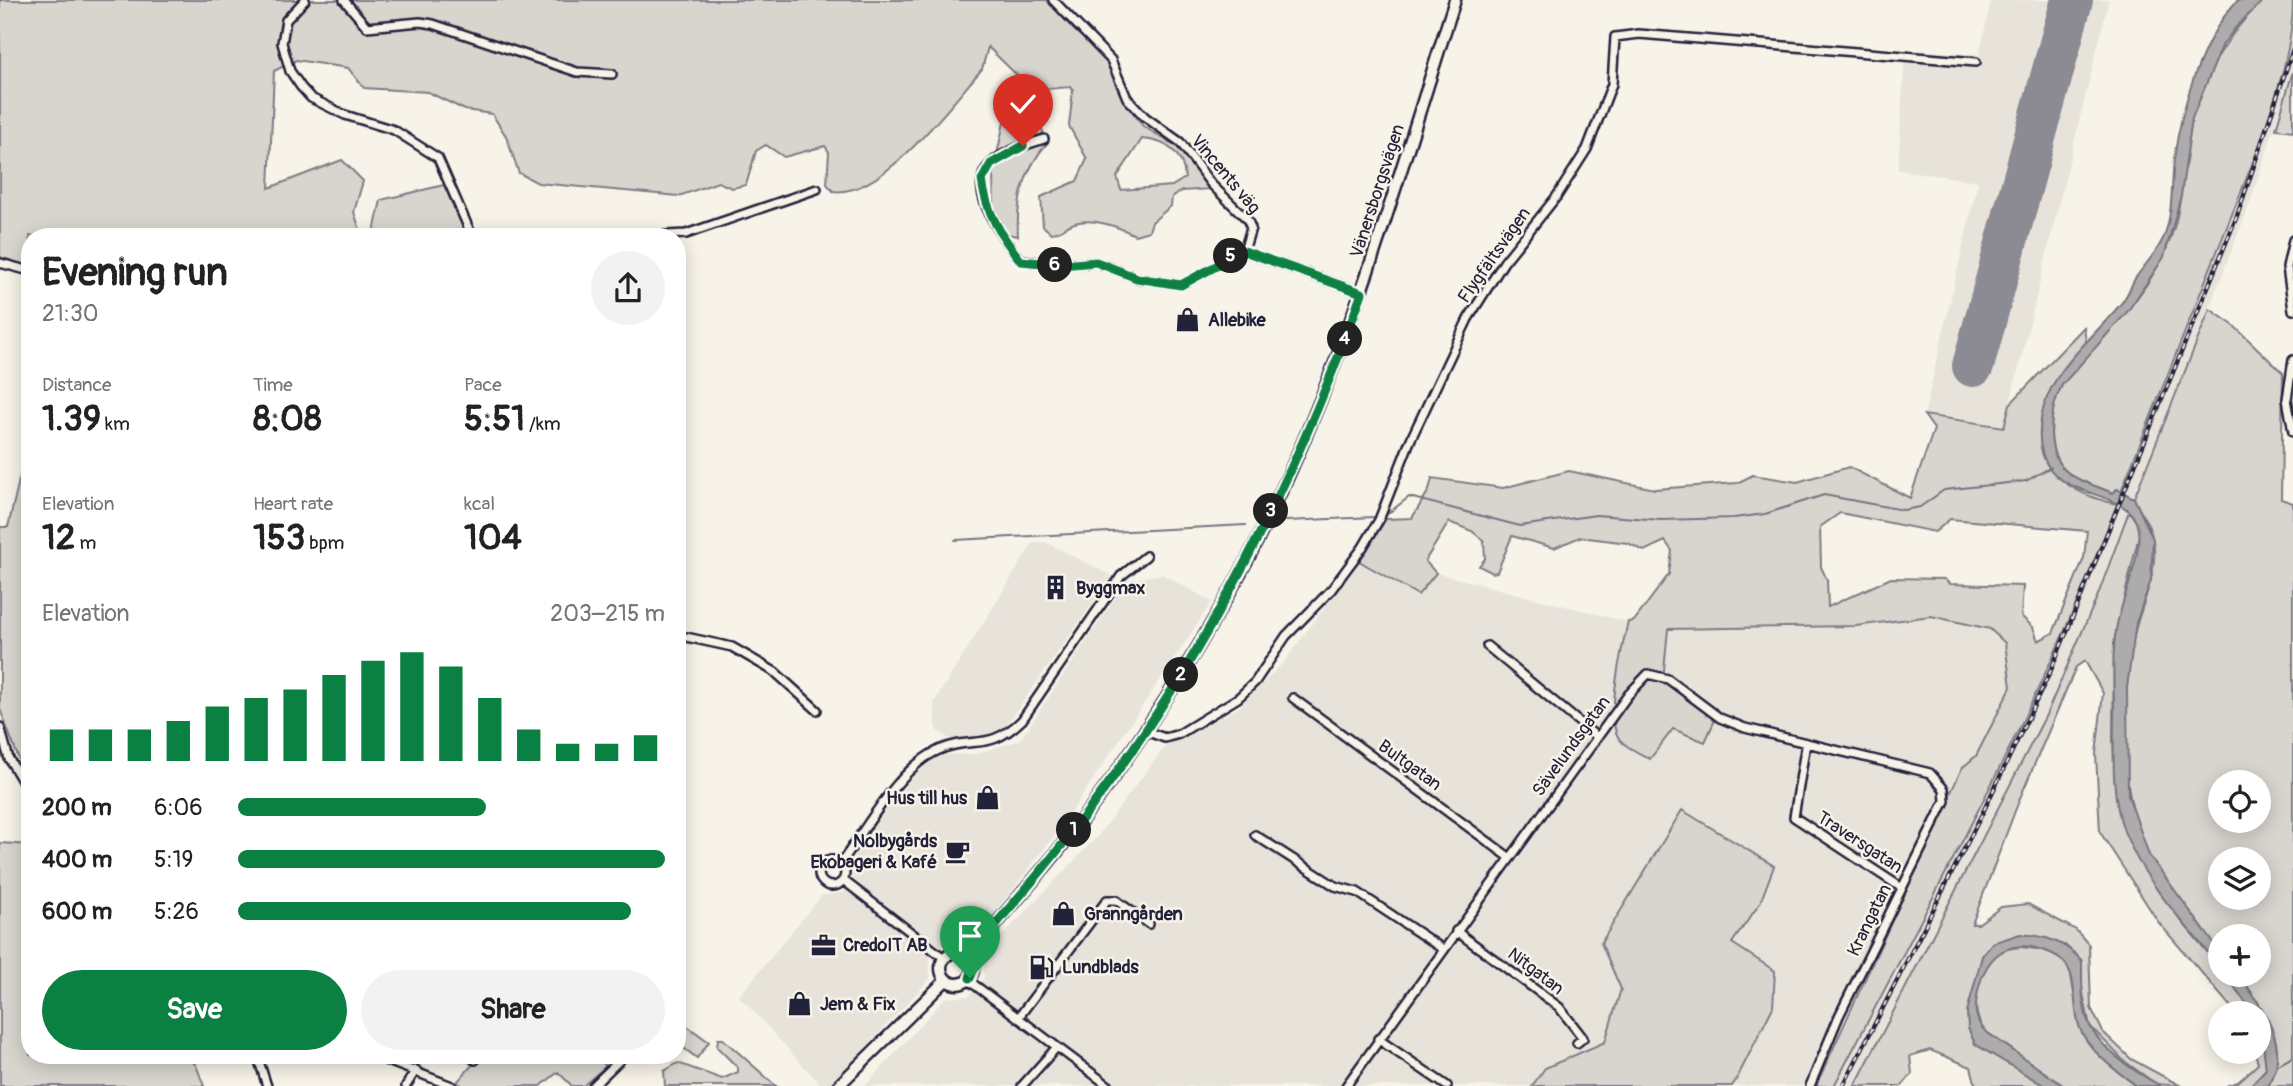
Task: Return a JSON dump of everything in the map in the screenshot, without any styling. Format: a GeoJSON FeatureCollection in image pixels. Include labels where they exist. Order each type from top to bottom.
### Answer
{"type":"FeatureCollection","features":[{"type":"Feature","properties":{"kind":"main road","name":"Vänersborgsvägen"},"geometry":{"type":"LineString","coordinates":[[970,957],[1060,847],[1145,731],[1225,601],[1272,510],[1327,385],[1362,293],[1455,0]]}},
{"type":"Feature","properties":{"kind":"main road"},"geometry":{"type":"LineString","coordinates":[[957,951],[970,957],[974,967],[968,980],[957,984],[946,980],[941,969],[944,958],[957,951]]}},
{"type":"Feature","properties":{"kind":"main road"},"geometry":{"type":"LineString","coordinates":[[838,1086],[946,980]]}},
{"type":"Feature","properties":{"kind":"street"},"geometry":{"type":"LineString","coordinates":[[305,0],[286,20],[282,43],[290,71],[301,87],[311,98],[345,115],[394,130],[438,158],[469,228]]}},
{"type":"Feature","properties":{"kind":"street"},"geometry":{"type":"LineString","coordinates":[[344,0],[367,27],[420,22],[433,24],[578,72],[612,74]]}},
{"type":"Feature","properties":{"kind":"street","name":"Vincents väg"},"geometry":{"type":"LineString","coordinates":[[1053,0],[1111,60],[1127,98],[1144,117],[1180,142],[1210,184],[1247,219],[1251,228],[1244,251]]}},
{"type":"Feature","properties":{"kind":"street","name":"Flygfältsvägen"},"geometry":{"type":"LineString","coordinates":[[1145,731],[1165,738],[1179,734],[1238,698],[1264,672],[1286,636],[1343,576],[1379,520],[1410,441],[1468,319],[1504,262],[1557,196],[1587,149],[1612,84],[1615,37],[1639,34],[1976,62]]}},
{"type":"Feature","properties":{"kind":"street"},"geometry":{"type":"LineString","coordinates":[[1044,139],[1007,153],[986,169],[982,180],[990,215],[1003,239],[1021,261],[1062,265],[1096,262],[1137,278],[1181,285],[1244,251],[1362,293]]}},
{"type":"Feature","properties":{"kind":"street"},"geometry":{"type":"LineString","coordinates":[[686,234],[817,189]]}},
{"type":"Feature","properties":{"kind":"street"},"geometry":{"type":"LineString","coordinates":[[2293,240],[2287,267],[2293,310]]}},
{"type":"Feature","properties":{"kind":"street"},"geometry":{"type":"LineString","coordinates":[[0,263],[21,269]]}},
{"type":"Feature","properties":{"kind":"street"},"geometry":{"type":"LineString","coordinates":[[2293,360],[2287,399],[2293,432]]}},
{"type":"Feature","properties":{"kind":"street"},"geometry":{"type":"LineString","coordinates":[[841,863],[909,769],[941,749],[992,741],[1005,736],[1022,720],[1121,576],[1146,556]]}},
{"type":"Feature","properties":{"kind":"street"},"geometry":{"type":"LineString","coordinates":[[686,637],[732,647],[775,672],[817,710]]}},
{"type":"Feature","properties":{"kind":"street"},"geometry":{"type":"LineString","coordinates":[[1487,646],[1597,737]]}},
{"type":"Feature","properties":{"kind":"street","name":"Sävelundsgatan"},"geometry":{"type":"LineString","coordinates":[[1346,1086],[1597,737],[1647,674],[1668,679],[1720,718],[1806,743],[1930,773]]}},
{"type":"Feature","properties":{"kind":"street","name":"Bultgatan"},"geometry":{"type":"LineString","coordinates":[[1293,698],[1509,858]]}},
{"type":"Feature","properties":{"kind":"street"},"geometry":{"type":"LineString","coordinates":[[0,727],[2,745],[21,778]]}},
{"type":"Feature","properties":{"kind":"street","name":"Traversgatan"},"geometry":{"type":"LineString","coordinates":[[1806,743],[1794,817],[1902,888]]}},
{"type":"Feature","properties":{"kind":"street","name":"Krangatan"},"geometry":{"type":"LineString","coordinates":[[1810,1086],[1839,1016],[1945,801],[1944,789],[1930,773]]}},
{"type":"Feature","properties":{"kind":"street"},"geometry":{"type":"LineString","coordinates":[[1255,835],[1335,886],[1357,892],[1443,949]]}},
{"type":"Feature","properties":{"kind":"street"},"geometry":{"type":"LineString","coordinates":[[841,863],[826,861],[820,867],[819,874],[830,885],[843,880]]}},
{"type":"Feature","properties":{"kind":"street"},"geometry":{"type":"LineString","coordinates":[[841,863],[845,871],[843,880]]}},
{"type":"Feature","properties":{"kind":"street"},"geometry":{"type":"LineString","coordinates":[[843,880],[944,958]]}},
{"type":"Feature","properties":{"kind":"street"},"geometry":{"type":"LineString","coordinates":[[1018,1018],[1107,900],[1116,900],[1149,924]]}},
{"type":"Feature","properties":{"kind":"street","name":"Nitgatan"},"geometry":{"type":"LineString","coordinates":[[1456,931],[1559,1007],[1583,1038],[1577,1043]]}},
{"type":"Feature","properties":{"kind":"street"},"geometry":{"type":"LineString","coordinates":[[968,980],[1109,1086]]}},
{"type":"Feature","properties":{"kind":"street"},"geometry":{"type":"LineString","coordinates":[[1378,1039],[1447,1086]]}},
{"type":"Feature","properties":{"kind":"street"},"geometry":{"type":"LineString","coordinates":[[1022,1086],[1056,1048]]}},
{"type":"Feature","properties":{"kind":"street"},"geometry":{"type":"LineString","coordinates":[[260,1064],[267,1086]]}},
{"type":"Feature","properties":{"kind":"street"},"geometry":{"type":"LineString","coordinates":[[399,1064],[452,1086]]}},
{"type":"Feature","properties":{"kind":"street"},"geometry":{"type":"LineString","coordinates":[[593,1086],[616,1064]]}},
{"type":"Feature","properties":{"kind":"street"},"geometry":{"type":"LineString","coordinates":[[406,1086],[416,1070]]}},
{"type":"Feature","properties":{"kind":"shaded area"},"geometry":{"type":"Polygon","coordinates":[[[0,0],[1048,0],[1072,28],[1113,65],[1128,106],[1143,126],[1177,147],[1211,189],[1182,191],[1172,197],[1171,206],[1152,222],[1149,231],[1135,235],[1113,226],[1087,221],[1051,233],[1043,226],[1041,197],[1077,181],[1087,159],[1069,126],[1073,90],[1070,87],[1046,89],[1035,99],[1033,111],[1048,142],[1033,163],[1023,186],[1018,210],[1018,236],[1007,234],[994,206],[993,173],[1004,122],[1027,85],[988,47],[982,69],[935,125],[894,165],[873,180],[852,189],[833,191],[827,184],[829,152],[825,146],[784,157],[766,145],[756,151],[746,185],[732,188],[718,182],[679,196],[538,183],[519,173],[506,136],[492,114],[465,110],[428,92],[364,88],[348,68],[296,60],[274,71],[269,188],[342,160],[363,181],[354,212],[359,228],[21,228],[21,264],[0,257],[0,0]],[[1142,139],[1117,177],[1121,190],[1172,186],[1185,178],[1177,155],[1159,142],[1142,139]]]}},
{"type":"Feature","properties":{"kind":"shaded area"},"geometry":{"type":"Polygon","coordinates":[[[1991,0],[2109,0],[2004,428],[1924,415],[1978,181],[1898,170],[1905,49],[1979,55],[1991,0]]]}},
{"type":"Feature","properties":{"kind":"shaded area"},"geometry":{"type":"Polygon","coordinates":[[[2238,0],[2264,0],[2223,44],[2192,118],[2181,196],[2164,257],[2128,311],[2062,385],[2054,408],[2051,433],[2056,459],[2062,467],[2089,484],[2113,493],[2117,489],[2134,498],[2153,539],[2151,580],[2136,623],[2127,687],[2128,795],[2149,855],[2208,935],[2208,952],[2167,903],[2143,868],[2124,831],[2117,802],[2113,755],[2114,642],[2136,557],[2136,522],[2127,510],[2114,502],[2081,490],[2051,471],[2042,454],[2040,430],[2043,411],[2057,377],[2122,303],[2136,277],[2164,237],[2170,215],[2177,139],[2188,96],[2204,53],[2225,15],[2238,0]]]}},
{"type":"Feature","properties":{"kind":"shaded area"},"geometry":{"type":"Polygon","coordinates":[[[2264,0],[2293,0],[2287,54],[2278,90],[2261,142],[2121,491],[2117,489],[2113,493],[2070,474],[2056,459],[2051,433],[2055,402],[2062,385],[2140,294],[2164,253],[2173,231],[2181,196],[2187,136],[2197,99],[2226,44],[2264,0]]]}},
{"type":"Feature","properties":{"kind":"shaded area"},"geometry":{"type":"Polygon","coordinates":[[[2293,33],[2293,71],[2250,203],[2098,595],[2046,715],[1855,1086],[1834,1086],[1963,837],[2109,524],[2261,142],[2293,33]]]}},
{"type":"Feature","properties":{"kind":"shaded area"},"geometry":{"type":"Polygon","coordinates":[[[2293,71],[2293,131],[2276,129],[2293,71]]]}},
{"type":"Feature","properties":{"kind":"shaded area"},"geometry":{"type":"Polygon","coordinates":[[[444,185],[463,228],[375,228],[381,200],[444,185]]]}},
{"type":"Feature","properties":{"kind":"shaded area"},"geometry":{"type":"Polygon","coordinates":[[[2210,309],[2233,325],[2283,373],[2281,499],[2293,503],[2293,1086],[2268,1086],[2275,1072],[2277,1057],[2271,1026],[2271,1001],[2257,1001],[2247,987],[2271,987],[2271,924],[2208,924],[2208,937],[2163,880],[2148,854],[2131,804],[2125,751],[2126,697],[2132,645],[2154,563],[2151,531],[2134,498],[2210,309]]]}},
{"type":"Feature","properties":{"kind":"shaded area"},"geometry":{"type":"Polygon","coordinates":[[[2084,327],[2086,343],[2066,367],[2051,392],[2042,416],[2040,439],[2046,460],[2060,478],[2083,493],[2117,504],[2055,653],[1947,871],[1834,1086],[1816,1086],[1962,768],[1976,756],[2011,687],[2005,643],[1990,629],[1931,616],[1856,626],[1668,629],[1663,681],[1715,720],[1705,742],[1673,729],[1650,759],[1628,747],[1618,737],[1614,698],[1628,622],[1634,621],[1669,574],[1672,551],[1665,541],[1644,551],[1628,543],[1580,537],[1554,548],[1512,536],[1497,572],[1493,573],[1479,566],[1485,559],[1484,541],[1472,531],[1449,522],[1425,561],[1436,573],[1418,595],[1359,561],[1386,519],[1412,518],[1429,490],[1432,478],[1503,488],[1569,471],[1655,489],[1737,483],[1753,475],[1797,482],[1849,467],[1910,498],[1934,429],[1924,415],[2004,427],[2010,404],[2084,327]],[[1840,513],[1820,527],[1821,567],[1827,580],[1828,607],[1891,578],[1944,579],[1950,584],[2023,586],[2021,616],[2033,627],[2038,641],[2053,633],[2084,558],[2087,531],[1950,519],[1935,532],[1840,513]]]}},
{"type":"Feature","properties":{"kind":"shaded area"},"geometry":{"type":"Polygon","coordinates":[[[21,472],[21,765],[0,709],[0,527],[8,527],[21,472]]]}},
{"type":"Feature","properties":{"kind":"shaded area"},"geometry":{"type":"Polygon","coordinates":[[[2129,511],[2137,523],[2139,535],[2114,641],[2113,740],[2117,801],[2125,832],[2143,865],[2182,922],[2208,953],[2208,980],[2159,923],[2100,832],[2096,754],[2103,693],[2085,661],[2076,667],[2020,798],[1972,924],[1978,924],[2001,907],[2028,904],[2076,930],[2089,945],[2091,1008],[2103,1032],[2131,1059],[2181,1086],[2156,1084],[2123,1060],[2090,1026],[2082,989],[2082,961],[2065,945],[1992,943],[1967,1012],[1975,1044],[2045,1086],[1976,1086],[1971,1067],[1930,1050],[1910,1056],[1912,1074],[1902,1086],[1855,1086],[2046,715],[2098,595],[2129,511]]]}},
{"type":"Feature","properties":{"kind":"shaded area"},"geometry":{"type":"Polygon","coordinates":[[[1045,542],[1112,576],[1005,727],[985,736],[951,740],[936,730],[934,702],[1033,543],[1045,542]]]}},
{"type":"Feature","properties":{"kind":"shaded area"},"geometry":{"type":"Polygon","coordinates":[[[1359,561],[1417,595],[1436,573],[1628,622],[1618,659],[1617,689],[1678,694],[1662,681],[1668,629],[1856,626],[1931,616],[1990,629],[2005,644],[2011,687],[1976,756],[1962,768],[1956,788],[1940,797],[1808,1086],[1732,1086],[1736,1080],[1731,943],[1760,903],[1601,943],[1621,989],[1605,1042],[1545,1068],[1532,1086],[865,1086],[945,998],[969,996],[984,978],[984,961],[1001,937],[1097,837],[1167,744],[1237,709],[1284,662],[1359,561]]]}},
{"type":"Feature","properties":{"kind":"shaded area"},"geometry":{"type":"Polygon","coordinates":[[[1162,574],[1212,602],[1061,827],[993,915],[965,945],[941,945],[930,959],[930,979],[829,1086],[822,1086],[739,996],[822,895],[843,893],[853,880],[851,862],[873,827],[915,774],[940,755],[975,754],[1020,740],[1127,580],[1162,574]]]}},
{"type":"Feature","properties":{"kind":"shaded area"},"geometry":{"type":"Polygon","coordinates":[[[1682,810],[1774,866],[1760,903],[1732,943],[1775,971],[1773,1007],[1736,1080],[1732,1086],[1532,1086],[1545,1068],[1605,1042],[1621,989],[1601,943],[1682,810]]]}},
{"type":"Feature","properties":{"kind":"shaded area"},"geometry":{"type":"Polygon","coordinates":[[[0,843],[21,844],[21,1064],[195,1064],[204,1086],[0,1086],[0,843]]]}},
{"type":"Feature","properties":{"kind":"shaded area"},"geometry":{"type":"Polygon","coordinates":[[[2020,934],[2054,941],[2069,949],[2082,961],[2085,1011],[2090,1026],[2103,1044],[2121,1060],[2161,1086],[2137,1086],[2094,1050],[2079,1025],[2069,969],[2063,960],[2053,954],[2026,946],[2004,950],[1988,965],[1978,991],[1977,1016],[1985,1031],[2064,1086],[2045,1086],[1975,1044],[1968,1028],[1967,1012],[1982,956],[1992,943],[2020,934]]]}},
{"type":"Feature","properties":{"kind":"shaded area"},"geometry":{"type":"Polygon","coordinates":[[[2021,947],[2049,952],[2066,963],[2070,969],[2077,1009],[2086,1037],[2104,1060],[2137,1086],[2064,1086],[1985,1031],[1980,1023],[1976,1003],[1983,971],[1998,953],[2021,947]]]}},
{"type":"Feature","properties":{"kind":"shaded area"},"geometry":{"type":"Polygon","coordinates":[[[2214,987],[2235,987],[2244,1001],[2226,1001],[2214,987]]]}},
{"type":"Feature","properties":{"kind":"shaded area"},"geometry":{"type":"Polygon","coordinates":[[[2235,987],[2248,987],[2258,1001],[2244,1001],[2235,987]]]}},
{"type":"Feature","properties":{"kind":"shaded area"},"geometry":{"type":"Polygon","coordinates":[[[686,1025],[709,1042],[697,1058],[686,1050],[686,1025]]]}},
{"type":"Feature","properties":{"kind":"shaded area"},"geometry":{"type":"Polygon","coordinates":[[[2271,1026],[2276,1043],[2275,1072],[2268,1086],[2250,1086],[2266,1069],[2265,1064],[2271,1064],[2271,1026]]]}},
{"type":"Feature","properties":{"kind":"shaded area"},"geometry":{"type":"Polygon","coordinates":[[[718,1039],[723,1039],[776,1086],[665,1086],[664,1071],[676,1064],[722,1079],[738,1072],[738,1068],[717,1047],[718,1039]]]}},
{"type":"Feature","properties":{"kind":"shaded area"},"geometry":{"type":"Polygon","coordinates":[[[473,1064],[606,1066],[583,1086],[572,1086],[558,1072],[541,1086],[463,1086],[457,1082],[473,1064]]]}},
{"type":"Feature","properties":{"kind":"shaded area"},"geometry":{"type":"Polygon","coordinates":[[[2258,1064],[2266,1064],[2266,1069],[2250,1086],[2226,1086],[2238,1082],[2258,1064]]]}},
{"type":"Feature","properties":{"kind":"waterway"},"geometry":{"type":"LineString","coordinates":[[1386,515],[1409,497],[1520,526],[1596,515],[1661,520],[1734,518],[1765,514],[1824,495],[1903,510],[1920,507],[1944,490],[2026,481],[2051,467]]}},
{"type":"Feature","properties":{"kind":"waterway"},"geometry":{"type":"LineString","coordinates":[[1286,521],[1375,517]]}},
{"type":"Feature","properties":{"kind":"waterway"},"geometry":{"type":"LineString","coordinates":[[955,540],[1246,525]]}},
{"type":"Feature","properties":{"kind":"waterway"},"geometry":{"type":"LineString","coordinates":[[2278,1065],[2293,1057]]}},
{"type":"Feature","properties":{"kind":"runway"},"geometry":{"type":"LineString","coordinates":[[1973,366],[2072,0]]}},
{"type":"Feature","properties":{"kind":"railway"},"geometry":{"type":"LineString","coordinates":[[1843,1086],[1983,812],[2051,670],[2237,216],[2293,49]]}},
{"type":"Feature","properties":{"kind":"place","name":"Allebike"},"geometry":{"type":"Point","coordinates":[1188,320]}},
{"type":"Feature","properties":{"kind":"place","name":"Byggmax"},"geometry":{"type":"Point","coordinates":[1056,588]}},
{"type":"Feature","properties":{"kind":"place","name":"Hus till hus"},"geometry":{"type":"Point","coordinates":[987,798]}},
{"type":"Feature","properties":{"kind":"place","name":"Nolbygårds Ekobageri & Kafé"},"geometry":{"type":"Point","coordinates":[957,851]}},
{"type":"Feature","properties":{"kind":"place","name":"Granngården"},"geometry":{"type":"Point","coordinates":[1064,914]}},
{"type":"Feature","properties":{"kind":"place","name":"CredoIT AB"},"geometry":{"type":"Point","coordinates":[823,945]}},
{"type":"Feature","properties":{"kind":"place","name":"Lundblads"},"geometry":{"type":"Point","coordinates":[1042,967]}},
{"type":"Feature","properties":{"kind":"place","name":"Jem & Fix"},"geometry":{"type":"Point","coordinates":[800,1004]}},
{"type":"Feature","properties":{"kind":"route"},"geometry":{"type":"LineString","coordinates":[[970,978],[974,967],[970,957],[1060,847],[1118,769],[1179,678],[1225,601],[1300,450],[1362,293],[1244,251],[1181,285],[1137,278],[1096,262],[1062,265],[1021,261],[1003,239],[990,215],[982,180],[991,164],[1023,146]]}}]}
